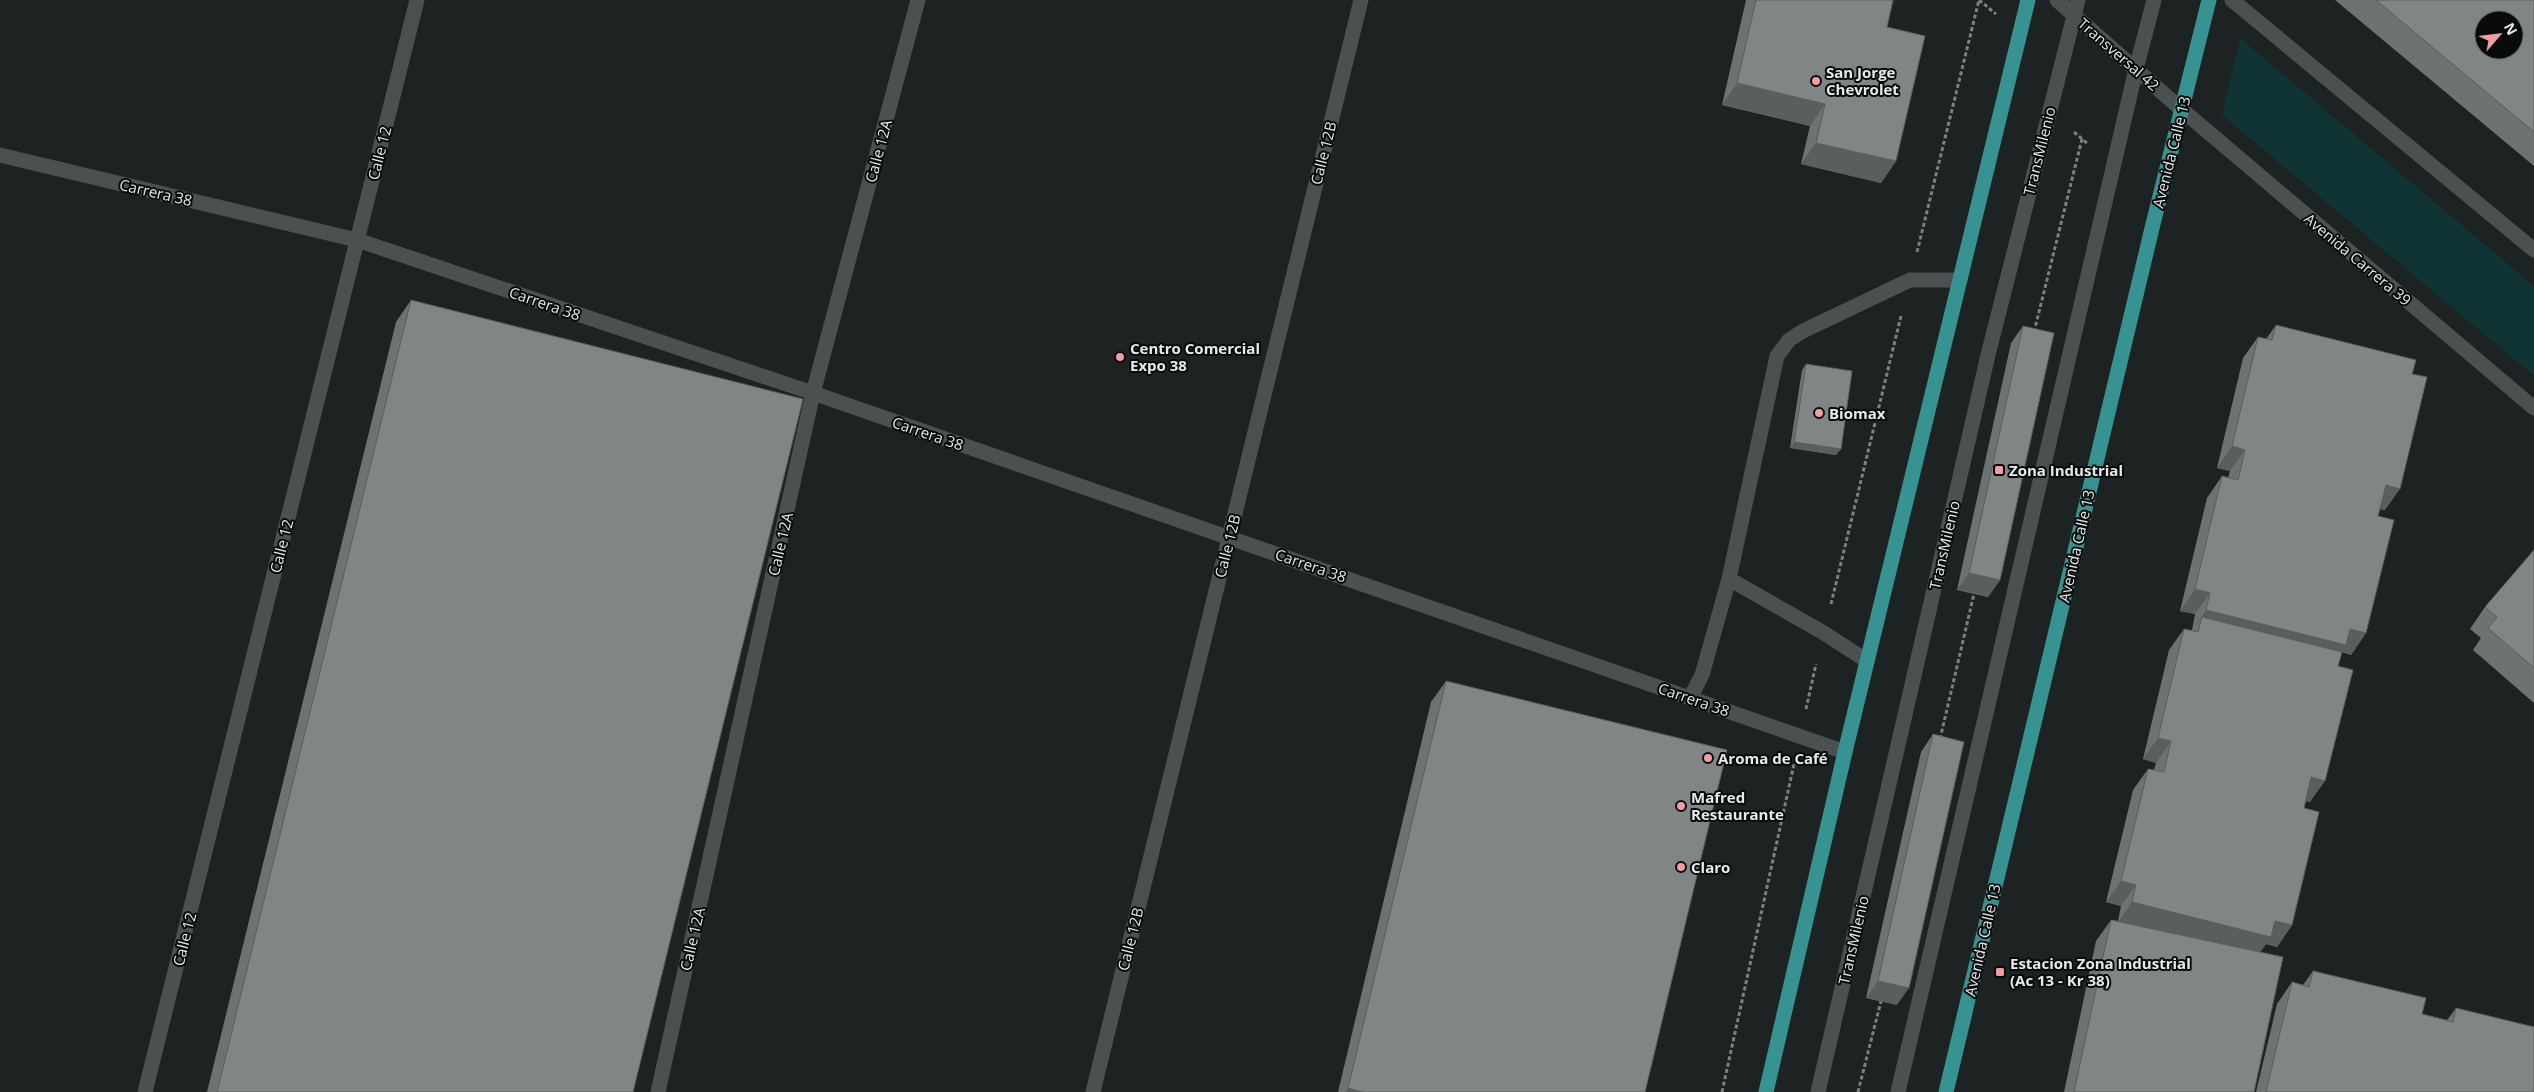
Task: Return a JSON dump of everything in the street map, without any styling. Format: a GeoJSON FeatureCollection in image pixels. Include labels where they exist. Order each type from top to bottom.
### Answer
{"type":"FeatureCollection","features":[{"type":"Feature","properties":{"kind":"main road"},"geometry":{"type":"LineString","coordinates":[[1766,1092],[1845,752],[2028,0]]}},
{"type":"Feature","properties":{"kind":"main road","name":"Avenida Calle 13"},"geometry":{"type":"LineString","coordinates":[[1946,1092],[2181,109],[2209,0]]}},
{"type":"Feature","properties":{"kind":"street","name":"Calle 12"},"geometry":{"type":"LineString","coordinates":[[145,1092],[417,0]]}},
{"type":"Feature","properties":{"kind":"street","name":"Calle 12A"},"geometry":{"type":"LineString","coordinates":[[658,1092],[814,393],[918,0]]}},
{"type":"Feature","properties":{"kind":"street","name":"Calle 12B"},"geometry":{"type":"LineString","coordinates":[[1093,1092],[1360,0]]}},
{"type":"Feature","properties":{"kind":"street","name":"Transversal 42"},"geometry":{"type":"LineString","coordinates":[[2057,0],[2181,109]]}},
{"type":"Feature","properties":{"kind":"street","name":"TransMilenio"},"geometry":{"type":"LineString","coordinates":[[1818,1092],[1984,375],[2078,0]]}},
{"type":"Feature","properties":{"kind":"street"},"geometry":{"type":"LineString","coordinates":[[1898,1092],[2136,69],[2154,0]]}},
{"type":"Feature","properties":{"kind":"street"},"geometry":{"type":"LineString","coordinates":[[2232,0],[2534,250]]}},
{"type":"Feature","properties":{"kind":"street","name":"Avenida Carrera 39"},"geometry":{"type":"LineString","coordinates":[[2181,109],[2534,408]]}},
{"type":"Feature","properties":{"kind":"street","name":"Carrera 38"},"geometry":{"type":"LineString","coordinates":[[0,155],[357,240],[814,393],[1845,752]]}},
{"type":"Feature","properties":{"kind":"street"},"geometry":{"type":"LineString","coordinates":[[1690,698],[1702,675],[1729,579],[1777,356],[1789,340],[1803,331],[1910,280],[1960,280]]}},
{"type":"Feature","properties":{"kind":"street"},"geometry":{"type":"LineString","coordinates":[[1729,579],[1824,633],[1867,661]]}},
{"type":"Feature","properties":{"kind":"path"},"geometry":{"type":"LineString","coordinates":[[1722,1092],[1824,633],[1979,0]]}},
{"type":"Feature","properties":{"kind":"path"},"geometry":{"type":"LineString","coordinates":[[2070,129],[2091,146]]}},
{"type":"Feature","properties":{"kind":"path"},"geometry":{"type":"LineString","coordinates":[[2033,338],[2082,139]]}},
{"type":"Feature","properties":{"kind":"path"},"geometry":{"type":"LineString","coordinates":[[1939,746],[1974,594]]}},
{"type":"Feature","properties":{"kind":"path"},"geometry":{"type":"LineString","coordinates":[[1858,1092],[1880,1001]]}},
{"type":"Feature","properties":{"kind":"shaded area"},"geometry":{"type":"Polygon","coordinates":[[[2240,38],[2534,286],[2534,376],[2222,115],[2240,38]]]}},
{"type":"Feature","properties":{"kind":"building","name":"San Jorge Chevrolet"},"geometry":{"type":"Polygon","coordinates":[[[1756,0],[1893,0],[1887,27],[1925,36],[1896,161],[1816,143],[1825,104],[1737,83],[1756,0]]]}},
{"type":"Feature","properties":{"kind":"building"},"geometry":{"type":"Polygon","coordinates":[[[2376,0],[2534,0],[2534,132],[2376,0]]]}},
{"type":"Feature","properties":{"kind":"building"},"geometry":{"type":"Polygon","coordinates":[[[411,300],[803,399],[633,1092],[217,1092],[411,300]]]}},
{"type":"Feature","properties":{"kind":"building"},"geometry":{"type":"Polygon","coordinates":[[[2276,325],[2416,360],[2412,374],[2427,377],[2400,489],[2386,485],[2378,516],[2394,520],[2366,633],[2350,629],[2346,645],[2206,610],[2210,593],[2195,589],[2222,476],[2238,480],[2245,450],[2232,446],[2258,337],[2272,340],[2276,325]]]}},
{"type":"Feature","properties":{"kind":"building","name":"Zona Industrial"},"geometry":{"type":"Polygon","coordinates":[[[2023,326],[2054,333],[2000,580],[1969,573],[2023,326]]]}},
{"type":"Feature","properties":{"kind":"building","name":"Biomax"},"geometry":{"type":"Polygon","coordinates":[[[1806,364],[1852,371],[1841,449],[1794,442],[1806,364]]]}},
{"type":"Feature","properties":{"kind":"building"},"geometry":{"type":"Polygon","coordinates":[[[2534,550],[2534,668],[2488,628],[2497,617],[2485,607],[2534,550]]]}},
{"type":"Feature","properties":{"kind":"building"},"geometry":{"type":"Polygon","coordinates":[[[2202,617],[2342,652],[2338,666],[2353,670],[2325,781],[2311,777],[2304,808],[2319,812],[2292,925],[2275,921],[2271,937],[2132,902],[2136,885],[2121,881],[2148,769],[2164,772],[2171,741],[2158,738],[2184,629],[2198,632],[2202,617]]]}},
{"type":"Feature","properties":{"kind":"building"},"geometry":{"type":"Polygon","coordinates":[[[1446,681],[1727,750],[1645,1092],[1363,1092],[1348,1088],[1446,681]]]}},
{"type":"Feature","properties":{"kind":"building"},"geometry":{"type":"Polygon","coordinates":[[[1933,734],[1964,742],[1909,988],[1878,981],[1933,734]]]}},
{"type":"Feature","properties":{"kind":"building"},"geometry":{"type":"Polygon","coordinates":[[[2111,920],[2283,957],[2254,1092],[2074,1092],[2111,920]]]}},
{"type":"Feature","properties":{"kind":"building"},"geometry":{"type":"Polygon","coordinates":[[[2313,971],[2426,998],[2422,1014],[2453,1022],[2456,1008],[2534,1027],[2534,1092],[2266,1092],[2292,982],[2309,987],[2313,971]]]}},
{"type":"Feature","properties":{"kind":"place","name":"San Jorge Chevrolet"},"geometry":{"type":"Point","coordinates":[1816,81]}},
{"type":"Feature","properties":{"kind":"place","name":"Centro Comercial Expo 38"},"geometry":{"type":"Point","coordinates":[1120,357]}},
{"type":"Feature","properties":{"kind":"place","name":"Biomax"},"geometry":{"type":"Point","coordinates":[1819,413]}},
{"type":"Feature","properties":{"kind":"place","name":"Zona Industrial"},"geometry":{"type":"Point","coordinates":[1999,470]}},
{"type":"Feature","properties":{"kind":"place","name":"Aroma de Café"},"geometry":{"type":"Point","coordinates":[1708,758]}},
{"type":"Feature","properties":{"kind":"place","name":"Mafred Restaurante"},"geometry":{"type":"Point","coordinates":[1681,806]}},
{"type":"Feature","properties":{"kind":"place","name":"Claro"},"geometry":{"type":"Point","coordinates":[1681,867]}},
{"type":"Feature","properties":{"kind":"place","name":"Estacion Zona Industrial (Ac 13 - Kr 38)"},"geometry":{"type":"Point","coordinates":[2000,972]}}]}
